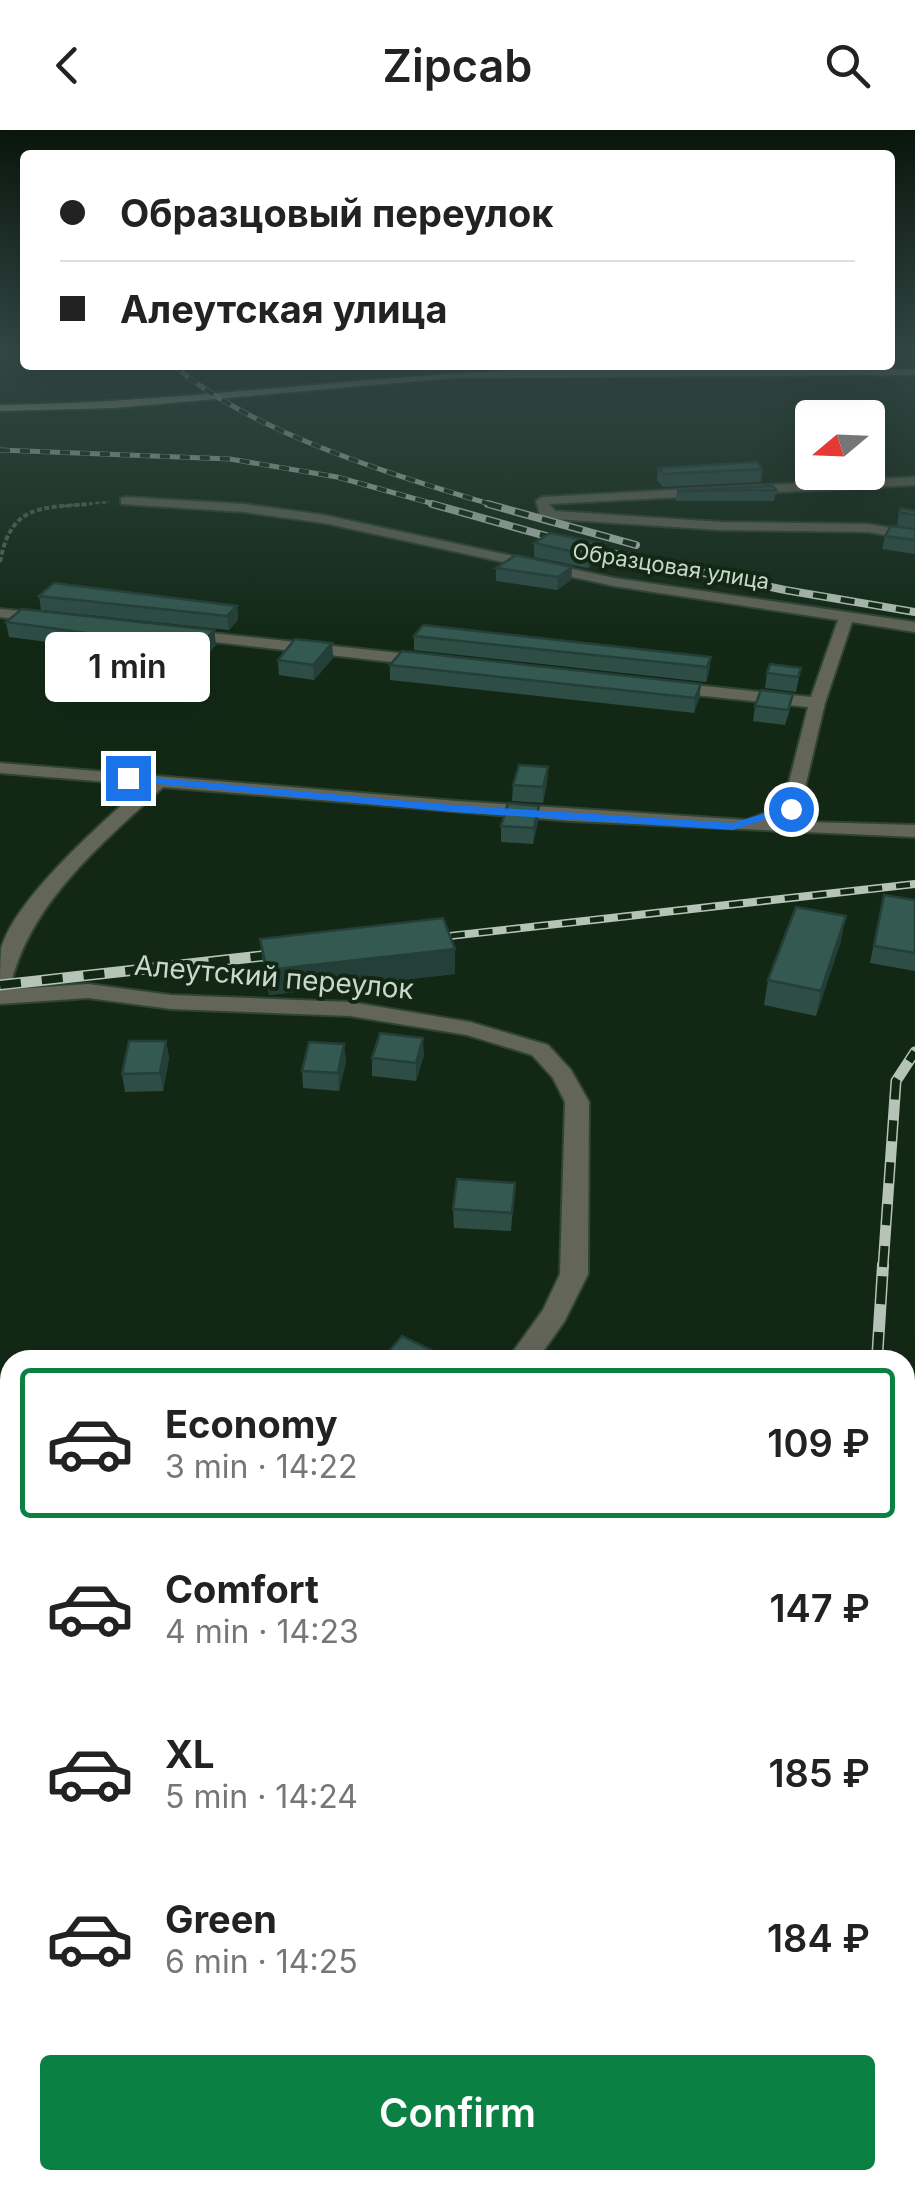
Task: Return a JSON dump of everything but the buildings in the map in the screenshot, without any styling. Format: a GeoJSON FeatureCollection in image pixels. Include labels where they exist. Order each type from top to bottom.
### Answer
{"type":"FeatureCollection","features":[{"type":"Feature","properties":{"kind":"street"},"geometry":{"type":"LineString","coordinates":[[915,481],[878,491],[542,501],[546,512],[554,515],[721,526],[870,521],[915,536]]}},
{"type":"Feature","properties":{"kind":"street","name":"Образцовая улица"},"geometry":{"type":"LineString","coordinates":[[126,502],[230,506],[324,520],[566,573],[915,626]]}},
{"type":"Feature","properties":{"kind":"street"},"geometry":{"type":"LineString","coordinates":[[0,613],[73,622]]}},
{"type":"Feature","properties":{"kind":"street"},"geometry":{"type":"LineString","coordinates":[[733,826],[791,809],[817,704],[847,615]]}},
{"type":"Feature","properties":{"kind":"street"},"geometry":{"type":"LineString","coordinates":[[164,633],[446,663]]}},
{"type":"Feature","properties":{"kind":"street"},"geometry":{"type":"LineString","coordinates":[[648,685],[817,704]]}},
{"type":"Feature","properties":{"kind":"street"},"geometry":{"type":"LineString","coordinates":[[0,768],[452,809],[733,826],[915,831]]}},
{"type":"Feature","properties":{"kind":"street"},"geometry":{"type":"LineString","coordinates":[[1,991],[2,962],[30,916],[81,854],[160,780]]}},
{"type":"Feature","properties":{"kind":"street","name":"Алеутский переулок"},"geometry":{"type":"LineString","coordinates":[[1,991],[88,991],[171,1002],[350,1009],[470,1030],[540,1050],[564,1075],[577,1102],[574,1274],[554,1315],[528,1350]]}},
{"type":"Feature","properties":{"kind":"path"},"geometry":{"type":"LineString","coordinates":[[0,562],[5,536],[32,509],[126,502]]}},
{"type":"Feature","properties":{"kind":"railway"},"geometry":{"type":"LineString","coordinates":[[323,448],[496,506]]}},
{"type":"Feature","properties":{"kind":"railway"},"geometry":{"type":"LineString","coordinates":[[0,450],[230,459],[337,477],[441,506]]}},
{"type":"Feature","properties":{"kind":"railway"},"geometry":{"type":"LineString","coordinates":[[432,504],[596,550],[785,590],[915,612]]}},
{"type":"Feature","properties":{"kind":"railway"},"geometry":{"type":"LineString","coordinates":[[488,504],[636,545]]}},
{"type":"Feature","properties":{"kind":"railway"},"geometry":{"type":"LineString","coordinates":[[423,939],[915,884]]}},
{"type":"Feature","properties":{"kind":"railway"},"geometry":{"type":"LineString","coordinates":[[0,985],[289,953]]}},
{"type":"Feature","properties":{"kind":"railway"},"geometry":{"type":"LineString","coordinates":[[883,1267],[896,1081],[915,1052]]}},
{"type":"Feature","properties":{"kind":"railway"},"geometry":{"type":"LineString","coordinates":[[878,1350],[883,1265]]}},
{"type":"Feature","properties":{"kind":"route"},"geometry":{"type":"LineString","coordinates":[[128,778],[452,809],[733,826],[791,809]]}}]}
